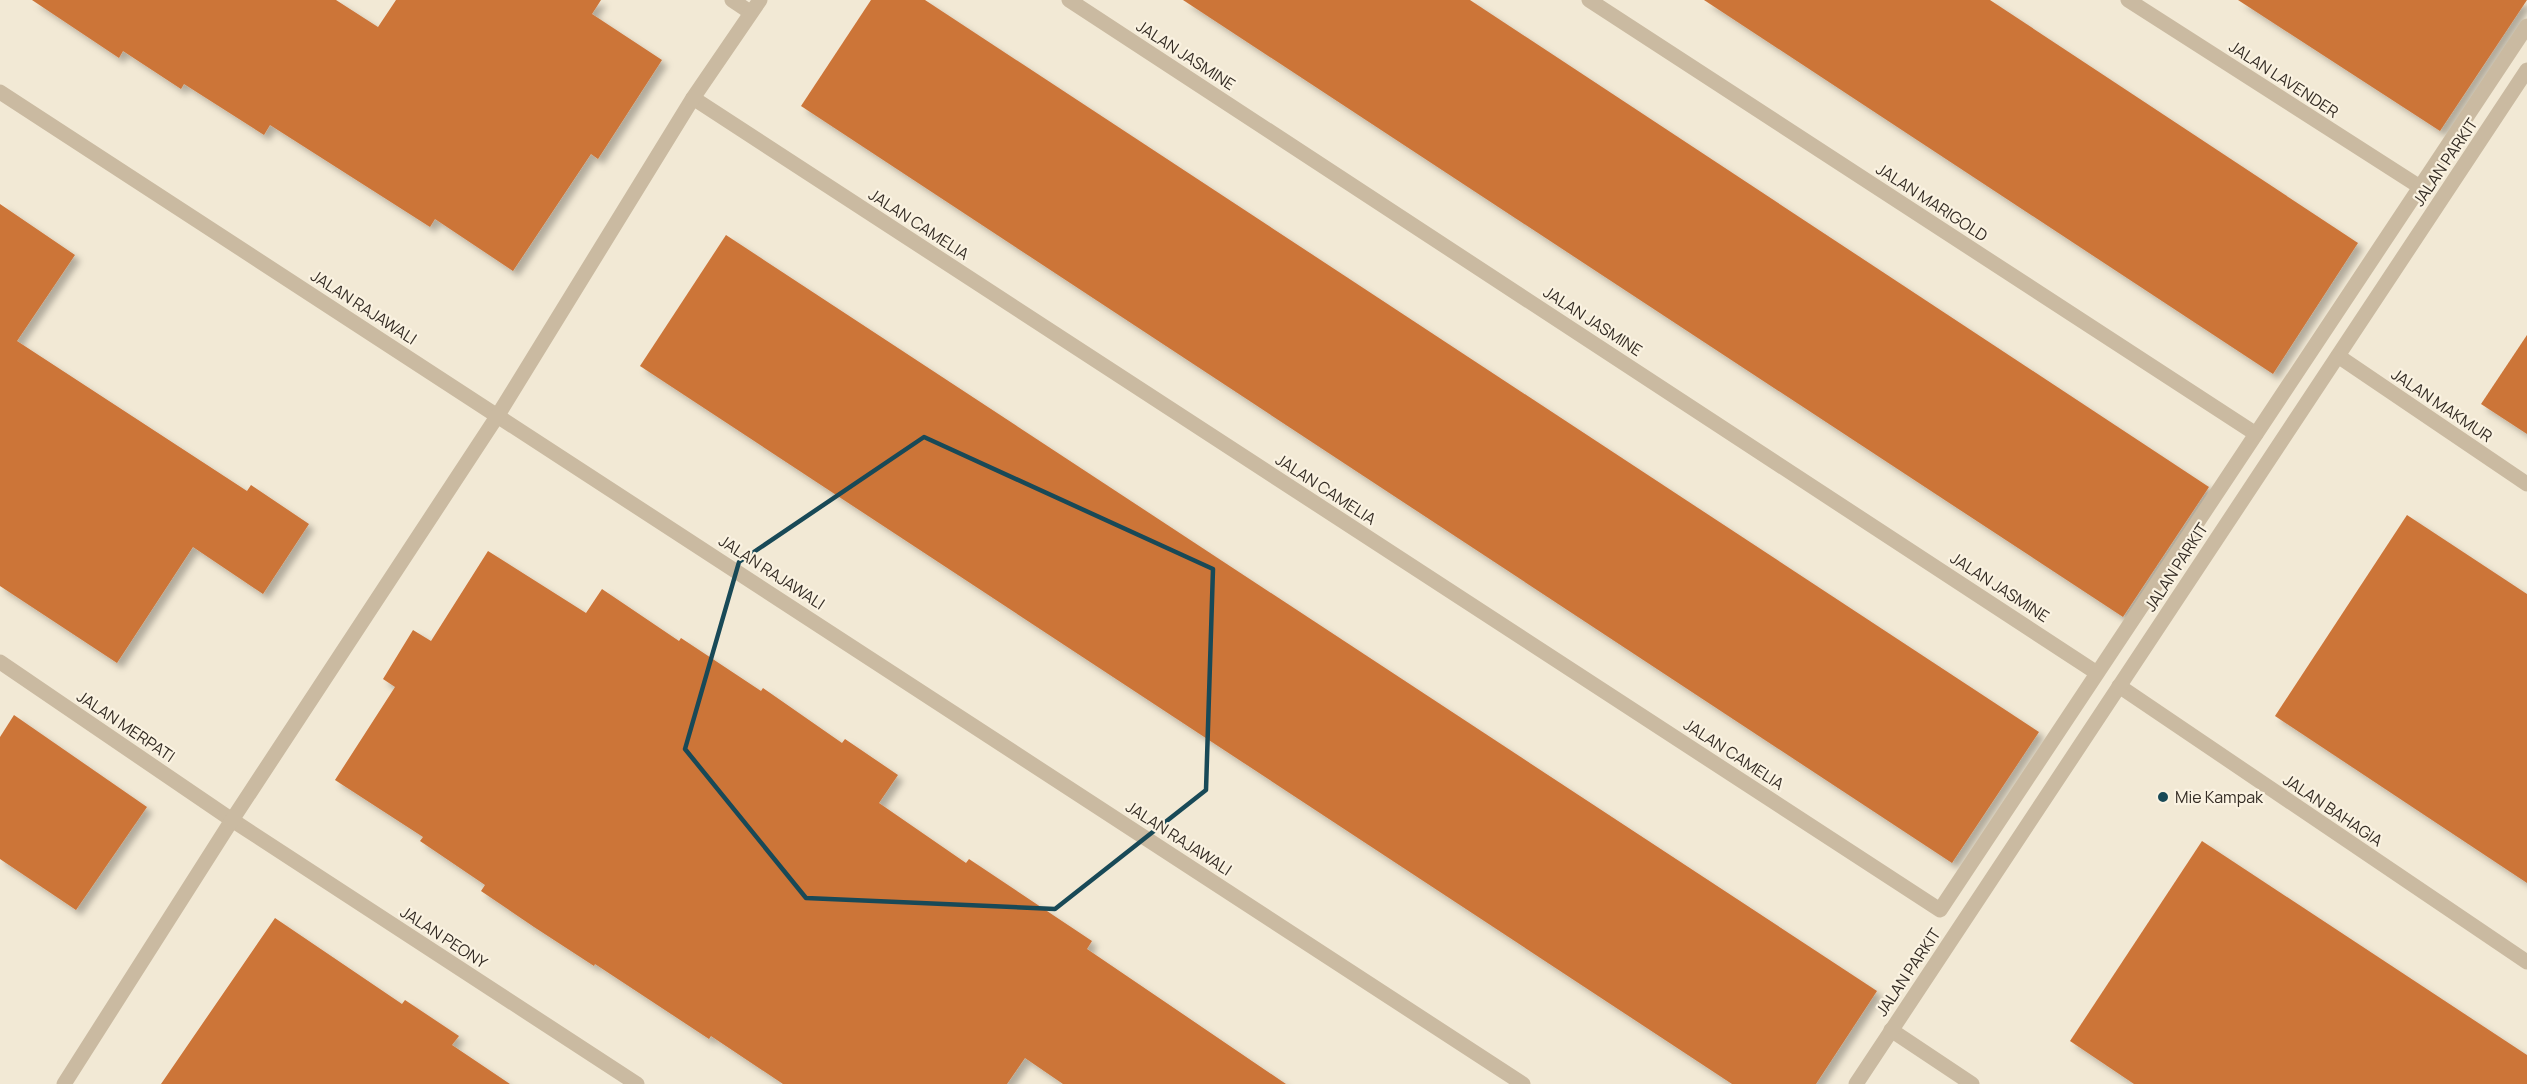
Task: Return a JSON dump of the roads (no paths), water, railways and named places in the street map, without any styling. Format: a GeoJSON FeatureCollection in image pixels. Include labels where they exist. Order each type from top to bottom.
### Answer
{"type":"FeatureCollection","features":[{"type":"Feature","properties":{"kind":"street"},"geometry":{"type":"LineString","coordinates":[[732,0],[750,12]]}},
{"type":"Feature","properties":{"kind":"street"},"geometry":{"type":"LineString","coordinates":[[64,1084],[232,820],[498,415],[693,98],[760,0]]}},
{"type":"Feature","properties":{"kind":"street","name":"JALAN JASMINE"},"geometry":{"type":"LineString","coordinates":[[1069,0],[2097,673]]}},
{"type":"Feature","properties":{"kind":"street","name":"JALAN MARIGOLD"},"geometry":{"type":"LineString","coordinates":[[1589,0],[2256,434]]}},
{"type":"Feature","properties":{"kind":"street","name":"JALAN LAVENDER"},"geometry":{"type":"LineString","coordinates":[[2128,0],[2420,188]]}},
{"type":"Feature","properties":{"kind":"street"},"geometry":{"type":"LineString","coordinates":[[2097,673],[2527,26]]}},
{"type":"Feature","properties":{"kind":"street","name":"JALAN PARKIT"},"geometry":{"type":"LineString","coordinates":[[1856,1084],[2527,70]]}},
{"type":"Feature","properties":{"kind":"street","name":"JALAN RAJAWALI"},"geometry":{"type":"LineString","coordinates":[[0,92],[1523,1084]]}},
{"type":"Feature","properties":{"kind":"street","name":"JALAN CAMELIA"},"geometry":{"type":"LineString","coordinates":[[693,98],[1940,910],[2097,673]]}},
{"type":"Feature","properties":{"kind":"street","name":"JALAN MAKMUR"},"geometry":{"type":"LineString","coordinates":[[2338,356],[2527,484]]}},
{"type":"Feature","properties":{"kind":"street","name":"JALAN MERPATI"},"geometry":{"type":"LineString","coordinates":[[0,662],[232,820]]}},
{"type":"Feature","properties":{"kind":"street","name":"JALAN BAHAGIA"},"geometry":{"type":"LineString","coordinates":[[2119,686],[2527,962]]}},
{"type":"Feature","properties":{"kind":"street","name":"JALAN PEONY"},"geometry":{"type":"LineString","coordinates":[[232,820],[637,1084]]}},
{"type":"Feature","properties":{"kind":"street"},"geometry":{"type":"LineString","coordinates":[[1891,1030],[1972,1084]]}},
{"type":"Feature","properties":{"kind":"place","name":"Mie Kampak"},"geometry":{"type":"Point","coordinates":[2163,797]}}]}
